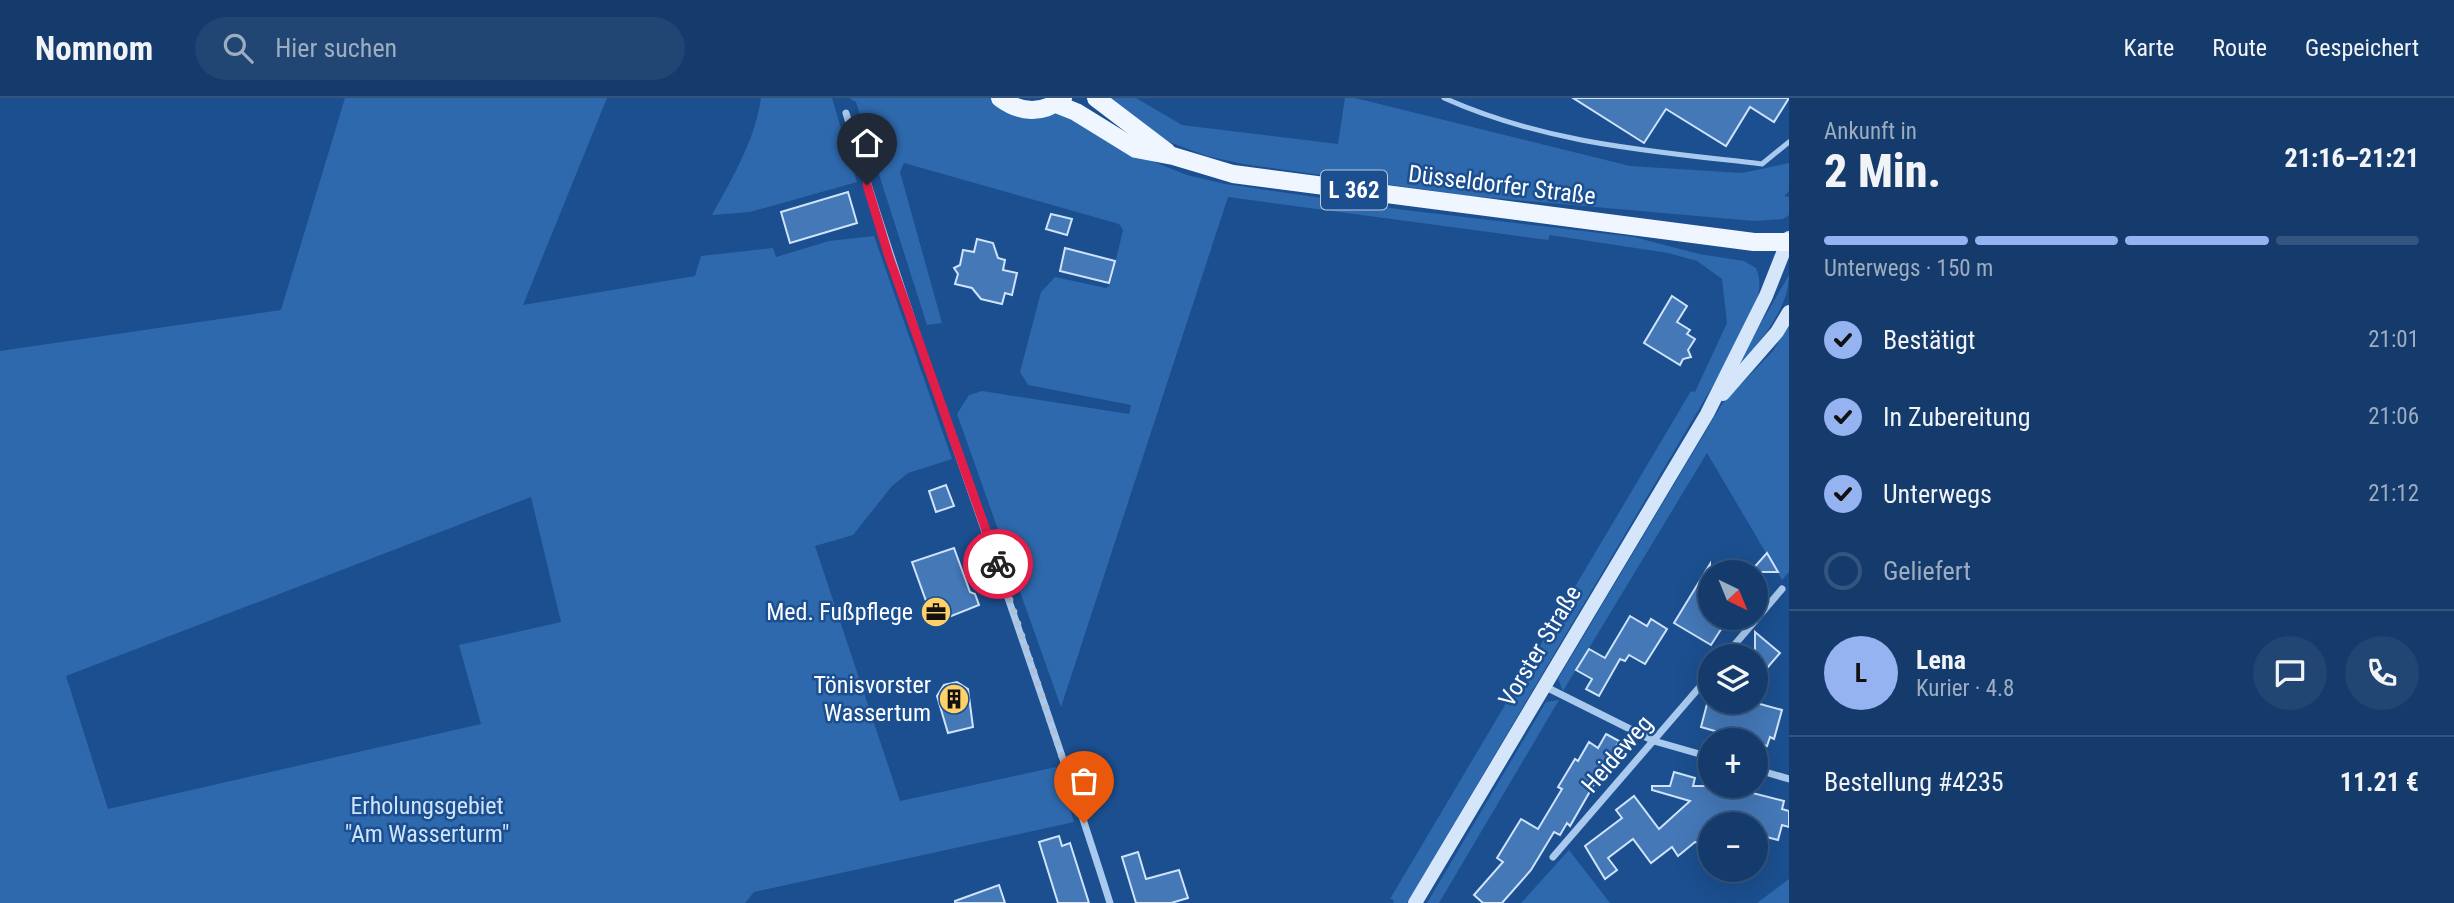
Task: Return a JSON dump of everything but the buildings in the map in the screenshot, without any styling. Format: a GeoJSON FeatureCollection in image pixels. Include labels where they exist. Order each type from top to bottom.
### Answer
{"type":"FeatureCollection","features":[{"type":"Feature","properties":{"kind":"main road"},"geometry":{"type":"LineString","coordinates":[[1000,98],[1026,110],[1041,110],[1059,101]]}},
{"type":"Feature","properties":{"kind":"main road","name":"Düsseldorfer Straße"},"geometry":{"type":"LineString","coordinates":[[1096,98],[1173,156]]}},
{"type":"Feature","properties":{"kind":"main road","name":"Düsseldorfer Straße"},"geometry":{"type":"LineString","coordinates":[[1059,101],[1136,149],[1173,156],[1233,174],[1754,242],[1788,240]]}},
{"type":"Feature","properties":{"kind":"street"},"geometry":{"type":"LineString","coordinates":[[846,113],[889,257],[967,474],[1110,903]]}},
{"type":"Feature","properties":{"kind":"street","name":"Vorster Straße"},"geometry":{"type":"LineString","coordinates":[[1415,903],[1707,414],[1766,296],[1788,240]]}},
{"type":"Feature","properties":{"kind":"street","name":"Vorster Straße"},"geometry":{"type":"LineString","coordinates":[[1707,414],[1777,332],[1789,312]]}},
{"type":"Feature","properties":{"kind":"street"},"geometry":{"type":"LineString","coordinates":[[1735,644],[1782,589]]}},
{"type":"Feature","properties":{"kind":"street"},"geometry":{"type":"LineString","coordinates":[[1543,686],[1654,741],[1698,754]]}},
{"type":"Feature","properties":{"kind":"street","name":"Heideweg"},"geometry":{"type":"LineString","coordinates":[[1553,857],[1698,688]]}},
{"type":"Feature","properties":{"kind":"street"},"geometry":{"type":"LineString","coordinates":[[1768,773],[1789,779]]}},
{"type":"Feature","properties":{"kind":"lane"},"geometry":{"type":"LineString","coordinates":[[1444,98],[1477,113],[1591,144],[1762,164],[1789,142]]}},
{"type":"Feature","properties":{"kind":"green space","name":"Erholungsgebiet \"Am Wasserturm\""},"geometry":{"type":"Polygon","coordinates":[[[345,98],[607,98],[523,305],[695,276],[701,256],[773,248],[776,257],[829,241],[874,236],[952,459],[908,473],[892,486],[853,535],[815,546],[900,801],[1056,767],[1074,822],[754,892],[745,903],[0,903],[0,351],[281,310],[345,98]],[[531,497],[66,676],[108,809],[481,724],[459,645],[561,622],[531,497]]]}},
{"type":"Feature","properties":{"kind":"green space"},"geometry":{"type":"Polygon","coordinates":[[[761,98],[832,98],[857,182],[750,212],[712,215],[748,144],[761,98]]]}},
{"type":"Feature","properties":{"kind":"green space"},"geometry":{"type":"Polygon","coordinates":[[[849,98],[989,98],[1069,115],[1139,156],[1187,175],[1225,184],[1405,210],[1634,237],[1699,254],[1744,261],[1756,268],[1759,277],[1758,297],[1738,343],[1407,903],[1393,903],[1394,900],[1390,899],[1691,391],[1695,392],[1727,323],[1722,279],[1697,261],[1668,253],[1550,235],[1548,240],[1228,197],[1061,707],[957,414],[969,395],[982,391],[1129,414],[1131,405],[1028,385],[1020,372],[1041,292],[1055,277],[1106,288],[1110,285],[1123,230],[1119,224],[904,163],[900,172],[942,323],[927,325],[856,102],[849,98]]]}},
{"type":"Feature","properties":{"kind":"green space"},"geometry":{"type":"Polygon","coordinates":[[[1102,98],[1136,98],[1182,125],[1338,144],[1345,98],[1355,98],[1630,166],[1742,173],[1789,163],[1789,191],[1784,196],[1789,197],[1789,215],[1783,219],[1754,221],[1470,196],[1243,164],[1207,156],[1169,142],[1102,98]]]}},
{"type":"Feature","properties":{"kind":"green space"},"geometry":{"type":"Polygon","coordinates":[[[1789,275],[1783,304],[1767,332],[1727,381],[1789,275]]]}},
{"type":"Feature","properties":{"kind":"green space"},"geometry":{"type":"Polygon","coordinates":[[[1789,324],[1789,572],[1782,580],[1707,453],[1563,691],[1558,679],[1722,404],[1773,351],[1789,324]]]}},
{"type":"Feature","properties":{"kind":"green space"},"geometry":{"type":"Polygon","coordinates":[[[1559,700],[1439,903],[1427,903],[1546,702],[1559,700]]]}},
{"type":"Feature","properties":{"kind":"green space"},"geometry":{"type":"Polygon","coordinates":[[[1569,850],[1610,903],[1521,903],[1569,850]]]}},
{"type":"Feature","properties":{"kind":"green space"},"geometry":{"type":"Polygon","coordinates":[[[1789,879],[1789,903],[1757,903],[1789,879]]]}},
{"type":"Feature","properties":{"kind":"way so far"},"geometry":{"type":"LineString","coordinates":[[998,564],[1084,823]]}},
{"type":"Feature","properties":{"kind":"place","name":"Med. Fußpflege"},"geometry":{"type":"Point","coordinates":[936,612]}},
{"type":"Feature","properties":{"kind":"place","name":"Tönisvorster Wassertum"},"geometry":{"type":"Point","coordinates":[954,699]}},
{"type":"Feature","properties":{"kind":"route"},"geometry":{"type":"LineString","coordinates":[[867,185],[889,257],[998,564]]}}]}
